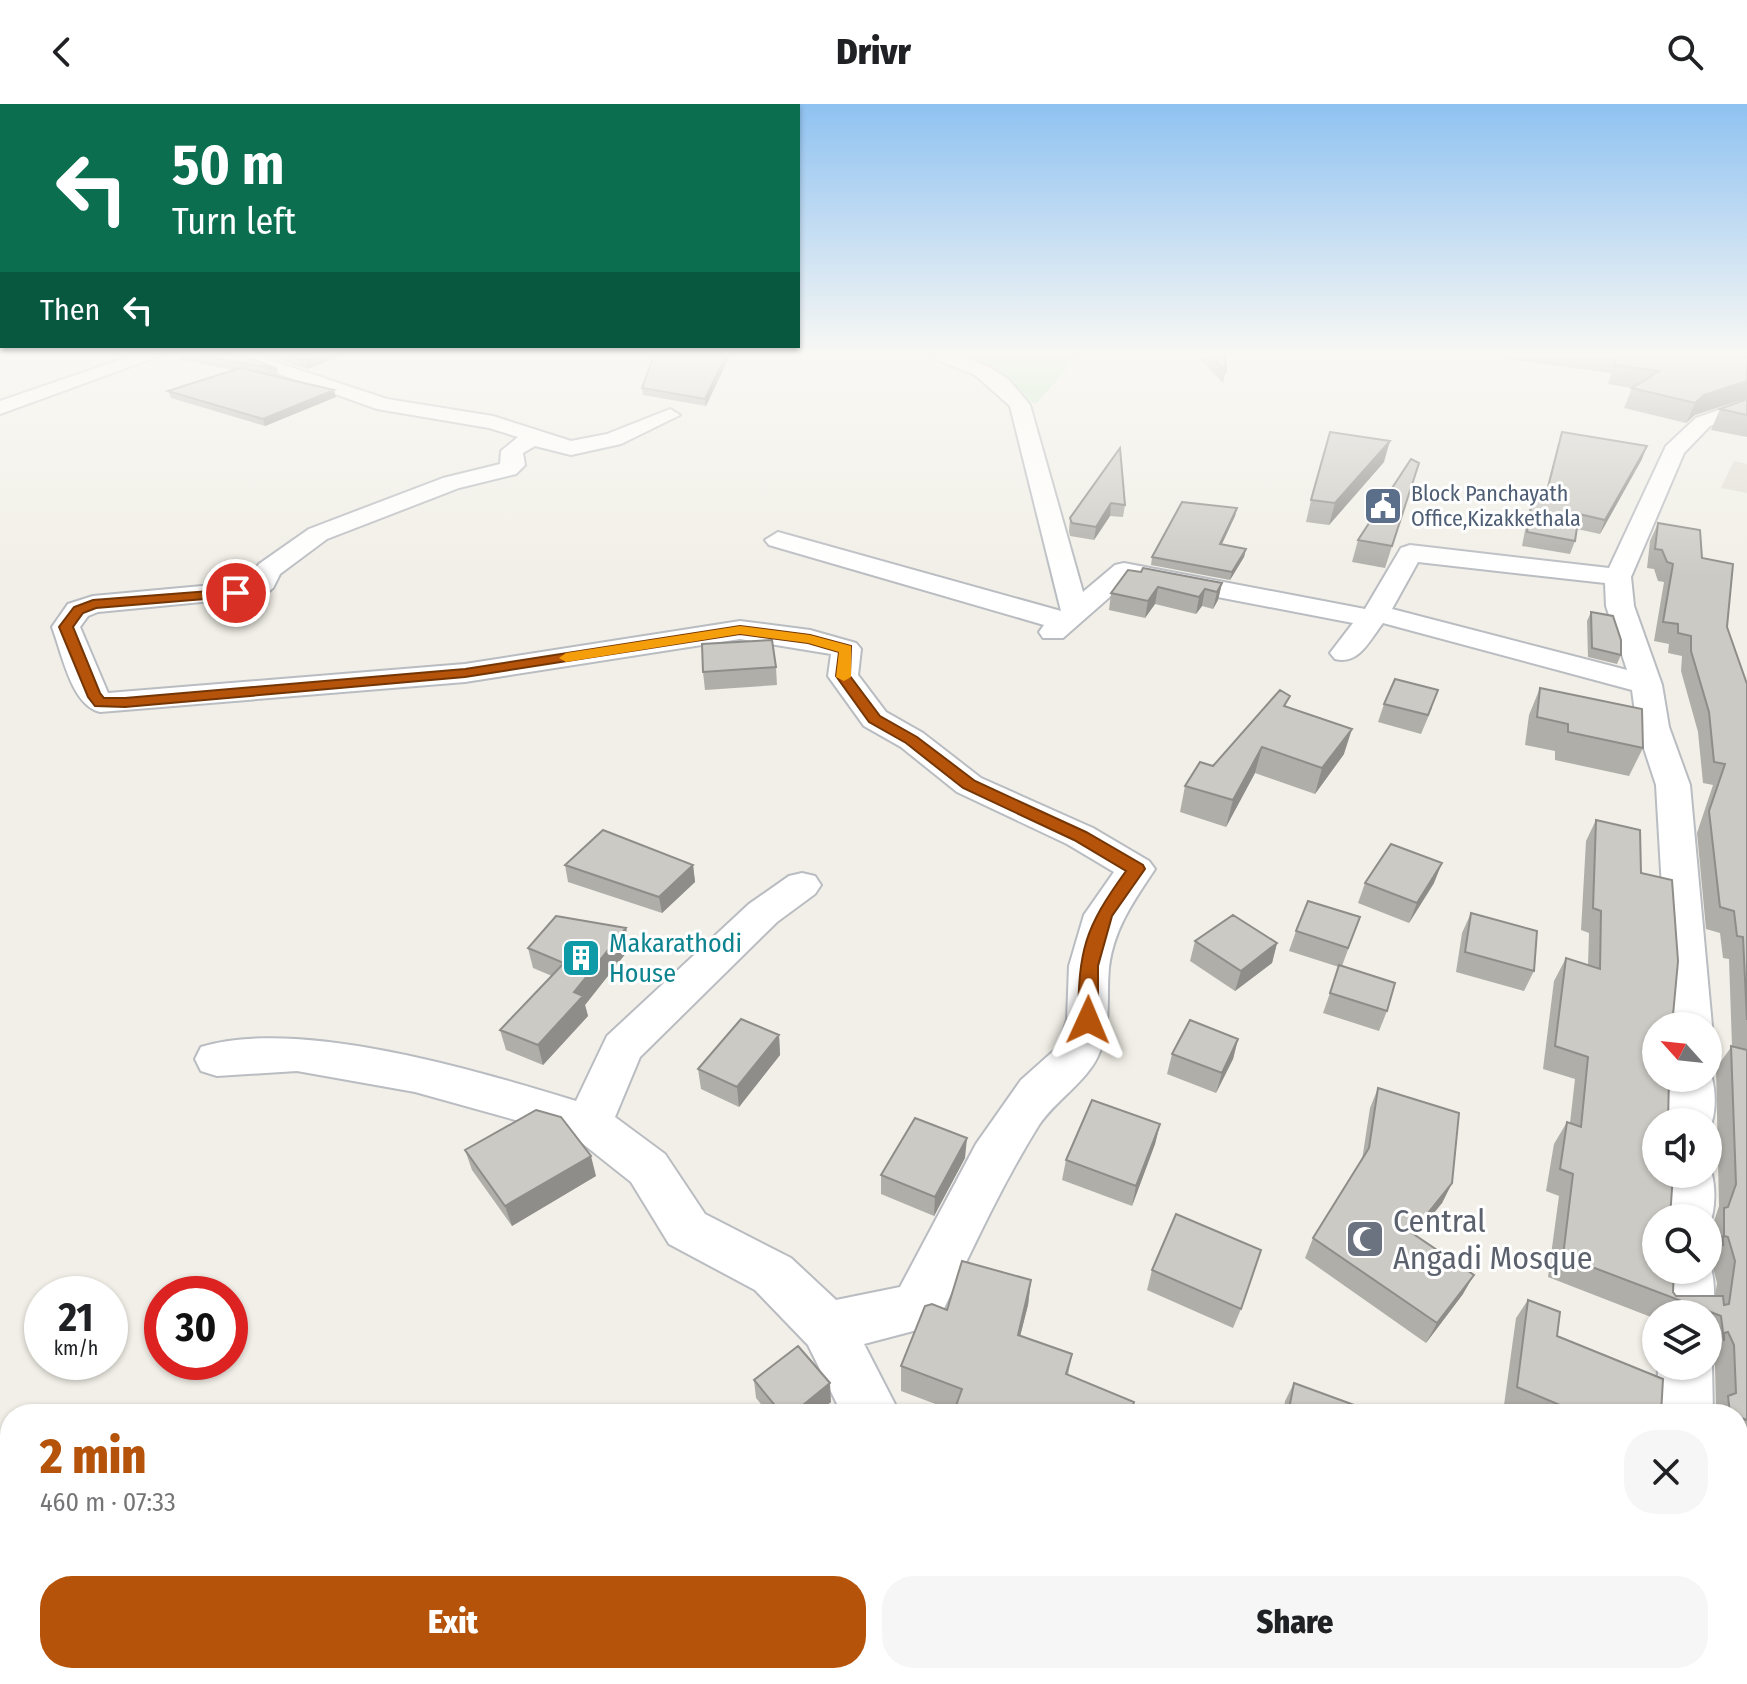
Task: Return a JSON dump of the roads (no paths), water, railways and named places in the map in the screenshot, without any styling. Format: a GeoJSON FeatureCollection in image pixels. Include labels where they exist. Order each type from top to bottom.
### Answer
{"type":"FeatureCollection","features":[{"type":"Feature","properties":{"kind":"street"},"geometry":{"type":"LineString","coordinates":[[515,429],[533,434],[534,439]]}},
{"type":"Feature","properties":{"kind":"street"},"geometry":{"type":"LineString","coordinates":[[637,429],[613,439],[571,448],[534,439],[512,451],[514,465],[508,469],[451,483],[318,534],[268,570],[264,582],[253,590],[219,596],[93,604],[78,610],[66,627],[93,694],[100,703],[465,673],[740,630],[810,639],[846,649],[843,676],[875,719],[912,740],[969,785],[1080,836],[1136,869],[1103,915],[1089,966],[1088,1020],[1077,1055],[1037,1092],[993,1158],[917,1308],[827,1327]]}},
{"type":"Feature","properties":{"kind":"street"},"geometry":{"type":"LineString","coordinates":[[1031,429],[1092,564]]}},
{"type":"Feature","properties":{"kind":"street"},"geometry":{"type":"LineString","coordinates":[[1690,1012],[1673,785],[1653,727],[1647,685],[1620,606],[1618,577],[1674,451],[1696,429]]}},
{"type":"Feature","properties":{"kind":"street"},"geometry":{"type":"LineString","coordinates":[[778,540],[1064,622]]}},
{"type":"Feature","properties":{"kind":"street"},"geometry":{"type":"LineString","coordinates":[[1345,653],[1373,615],[1410,553],[1618,577]]}},
{"type":"Feature","properties":{"kind":"street"},"geometry":{"type":"LineString","coordinates":[[1092,564],[1373,615],[1647,685]]}},
{"type":"Feature","properties":{"kind":"street"},"geometry":{"type":"LineString","coordinates":[[1064,622],[1092,564]]}},
{"type":"Feature","properties":{"kind":"street"},"geometry":{"type":"LineString","coordinates":[[1064,622],[1092,564]]}},
{"type":"Feature","properties":{"kind":"street"},"geometry":{"type":"LineString","coordinates":[[589,1123],[622,1048],[763,913],[802,885]]}},
{"type":"Feature","properties":{"kind":"street"},"geometry":{"type":"LineString","coordinates":[[217,1059],[297,1054],[415,1075],[505,1097],[589,1123],[648,1168],[687,1229],[773,1274],[827,1327],[867,1404]]}},
{"type":"Feature","properties":{"kind":"street"},"geometry":{"type":"LineString","coordinates":[[1685,1380],[1685,1404]]}},
{"type":"Feature","properties":{"kind":"place","name":"Block Panchayath Office,Kizakkethala"},"geometry":{"type":"Point","coordinates":[1383,506]}},
{"type":"Feature","properties":{"kind":"place","name":"Makarathodi House"},"geometry":{"type":"Point","coordinates":[581,958]}},
{"type":"Feature","properties":{"kind":"place","name":"Central Angadi Mosque"},"geometry":{"type":"Point","coordinates":[1365,1239]}}]}
